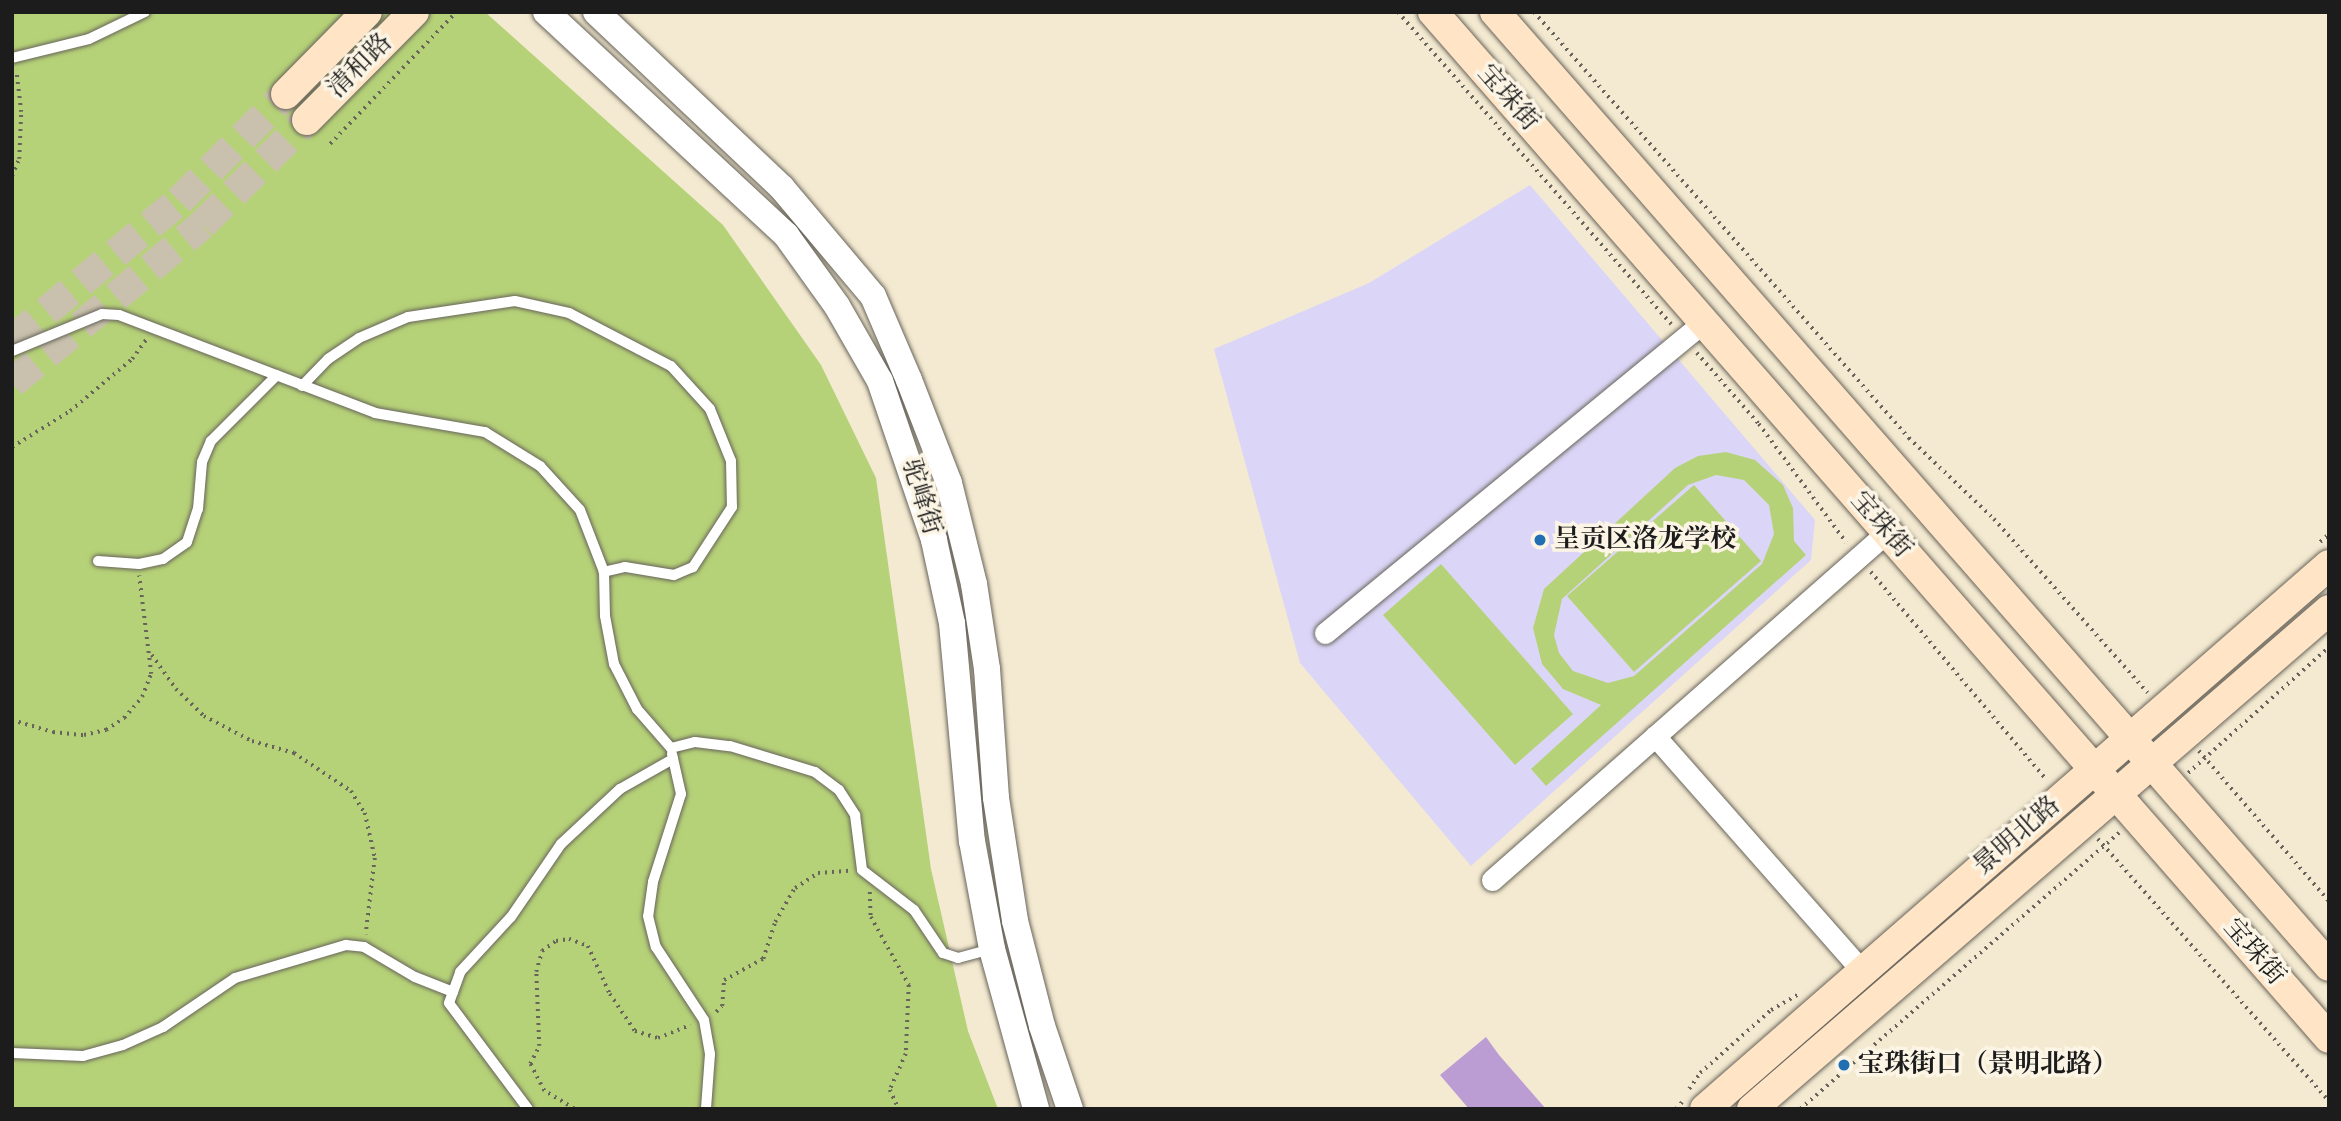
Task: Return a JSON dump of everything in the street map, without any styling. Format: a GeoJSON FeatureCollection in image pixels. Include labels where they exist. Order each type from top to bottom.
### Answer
{"type":"FeatureCollection","features":[{"type":"Feature","properties":{"kind":"main road","name":"清和路"},"geometry":{"type":"LineString","coordinates":[[286,94],[367,12]]}},
{"type":"Feature","properties":{"kind":"main road","name":"清和路"},"geometry":{"type":"LineString","coordinates":[[307,120],[414,12]]}},
{"type":"Feature","properties":{"kind":"main road","name":"宝珠街"},"geometry":{"type":"LineString","coordinates":[[1433,12],[2329,1038]]}},
{"type":"Feature","properties":{"kind":"main road","name":"宝珠街"},"geometry":{"type":"LineString","coordinates":[[1495,12],[2329,966]]}},
{"type":"Feature","properties":{"kind":"main road","name":"景明北路"},"geometry":{"type":"LineString","coordinates":[[1705,1109],[2329,565]]}},
{"type":"Feature","properties":{"kind":"main road","name":"景明北路"},"geometry":{"type":"LineString","coordinates":[[1752,1109],[2329,610]]}},
{"type":"Feature","properties":{"kind":"street","name":"驼峰街"},"geometry":{"type":"LineString","coordinates":[[546,12],[786,234],[837,306],[880,381],[934,540],[952,623],[972,841],[992,949],[1036,1109]]}},
{"type":"Feature","properties":{"kind":"street","name":"驼峰街"},"geometry":{"type":"LineString","coordinates":[[596,12],[782,188],[873,296],[894,344],[948,483],[974,584],[987,669],[996,798],[1015,921],[1042,1026],[1070,1109]]}},
{"type":"Feature","properties":{"kind":"street"},"geometry":{"type":"LineString","coordinates":[[1325,633],[1704,322]]}},
{"type":"Feature","properties":{"kind":"street"},"geometry":{"type":"LineString","coordinates":[[1492,880],[1887,531]]}},
{"type":"Feature","properties":{"kind":"street"},"geometry":{"type":"LineString","coordinates":[[1655,736],[1862,971]]}},
{"type":"Feature","properties":{"kind":"lane"},"geometry":{"type":"LineString","coordinates":[[13,58],[89,39],[145,12]]}},
{"type":"Feature","properties":{"kind":"lane"},"geometry":{"type":"LineString","coordinates":[[302,386],[328,359],[359,338],[408,317],[515,301],[569,313],[671,366],[710,409],[732,461],[732,507],[694,567],[674,575],[625,567],[604,572]]}},
{"type":"Feature","properties":{"kind":"lane"},"geometry":{"type":"LineString","coordinates":[[12,351],[102,314],[156,327],[374,413],[485,432],[540,466],[580,510],[604,572],[605,616],[614,664],[638,709],[672,754],[681,794],[653,882],[648,916],[656,947],[704,1020],[710,1054],[706,1109]]}},
{"type":"Feature","properties":{"kind":"lane"},"geometry":{"type":"LineString","coordinates":[[98,561],[139,564],[163,559],[187,542],[198,509],[202,462],[211,441],[277,375]]}},
{"type":"Feature","properties":{"kind":"lane"},"geometry":{"type":"LineString","coordinates":[[527,1109],[471,1038],[449,1003],[460,972],[511,917],[561,844],[620,789],[695,742],[730,746],[816,772],[839,790],[855,815],[862,870],[870,879],[898,894],[915,910],[943,953],[958,958],[992,949]]}},
{"type":"Feature","properties":{"kind":"lane"},"geometry":{"type":"LineString","coordinates":[[12,1053],[83,1055],[123,1045],[163,1027],[235,978],[346,945],[364,947],[415,977],[453,992]]}},
{"type":"Feature","properties":{"kind":"path"},"geometry":{"type":"LineString","coordinates":[[330,144],[456,12]]}},
{"type":"Feature","properties":{"kind":"path"},"geometry":{"type":"LineString","coordinates":[[1534,12],[1909,438],[1994,519],[2163,709]]}},
{"type":"Feature","properties":{"kind":"path"},"geometry":{"type":"LineString","coordinates":[[12,176],[19,159],[22,112],[13,58]]}},
{"type":"Feature","properties":{"kind":"path"},"geometry":{"type":"LineString","coordinates":[[12,447],[80,402],[132,359],[156,327]]}},
{"type":"Feature","properties":{"kind":"path"},"geometry":{"type":"LineString","coordinates":[[12,720],[53,732],[85,735],[106,730],[124,718],[142,697],[151,674],[152,655],[138,593],[139,564]]}},
{"type":"Feature","properties":{"kind":"path"},"geometry":{"type":"LineString","coordinates":[[2172,787],[2329,647]]}},
{"type":"Feature","properties":{"kind":"path"},"geometry":{"type":"LineString","coordinates":[[152,655],[176,689],[204,716],[252,741],[294,753],[351,791],[365,813],[375,858],[364,947]]}},
{"type":"Feature","properties":{"kind":"path"},"geometry":{"type":"LineString","coordinates":[[2185,735],[2329,901]]}},
{"type":"Feature","properties":{"kind":"path"},"geometry":{"type":"LineString","coordinates":[[1800,1109],[2137,818]]}},
{"type":"Feature","properties":{"kind":"path"},"geometry":{"type":"LineString","coordinates":[[574,1109],[544,1091],[530,1064],[539,1046],[536,972],[542,951],[556,941],[569,939],[588,946],[610,994],[635,1031],[658,1038],[704,1020],[722,1006],[724,980],[763,959],[775,922],[795,888],[818,873],[862,870]]}},
{"type":"Feature","properties":{"kind":"path"},"geometry":{"type":"LineString","coordinates":[[870,879],[871,918],[909,985],[906,1054],[890,1090],[899,1109]]}},
{"type":"Feature","properties":{"kind":"shaded area","name":"呈贡区洛龙学校"},"geometry":{"type":"Polygon","coordinates":[[[1530,185],[1815,520],[1811,560],[1471,866],[1300,663],[1214,349],[1369,283],[1530,185]]]}},
{"type":"Feature","properties":{"kind":"green space"},"geometry":{"type":"Polygon","coordinates":[[[12,12],[485,12],[723,225],[821,365],[876,478],[931,869],[968,1031],[998,1109],[12,1109],[12,12]]]}},
{"type":"Feature","properties":{"kind":"green space"},"geometry":{"type":"Polygon","coordinates":[[[1726,452],[1755,460],[1783,485],[1793,508],[1794,541],[1806,555],[1546,786],[1531,769],[1601,705],[1563,689],[1542,664],[1533,628],[1544,589],[1675,468],[1698,456],[1726,452]],[[1716,475],[1688,485],[1562,599],[1554,635],[1559,653],[1573,671],[1608,683],[1634,676],[1762,564],[1774,534],[1769,505],[1744,480],[1716,475]]]}},
{"type":"Feature","properties":{"kind":"green space"},"geometry":{"type":"Polygon","coordinates":[[[1694,485],[1761,561],[1634,672],[1567,596],[1694,485]]]}},
{"type":"Feature","properties":{"kind":"green space"},"geometry":{"type":"Polygon","coordinates":[[[1441,564],[1573,714],[1515,765],[1383,615],[1441,564]]]}},
{"type":"Feature","properties":{"kind":"building"},"geometry":{"type":"Polygon","coordinates":[[[1486,1037],[1546,1109],[1469,1109],[1440,1075],[1486,1037]]]}},
{"type":"Feature","properties":{"kind":"tunnel"},"geometry":{"type":"LineString","coordinates":[[12,340],[179,201],[286,94]]}},
{"type":"Feature","properties":{"kind":"tunnel"},"geometry":{"type":"LineString","coordinates":[[12,383],[202,225],[307,120]]}},
{"type":"Feature","properties":{"kind":"place","name":"呈贡区洛龙学校"},"geometry":{"type":"Point","coordinates":[1540,540]}},
{"type":"Feature","properties":{"kind":"place","name":"宝珠街口（景明北路）"},"geometry":{"type":"Point","coordinates":[1844,1065]}}]}
